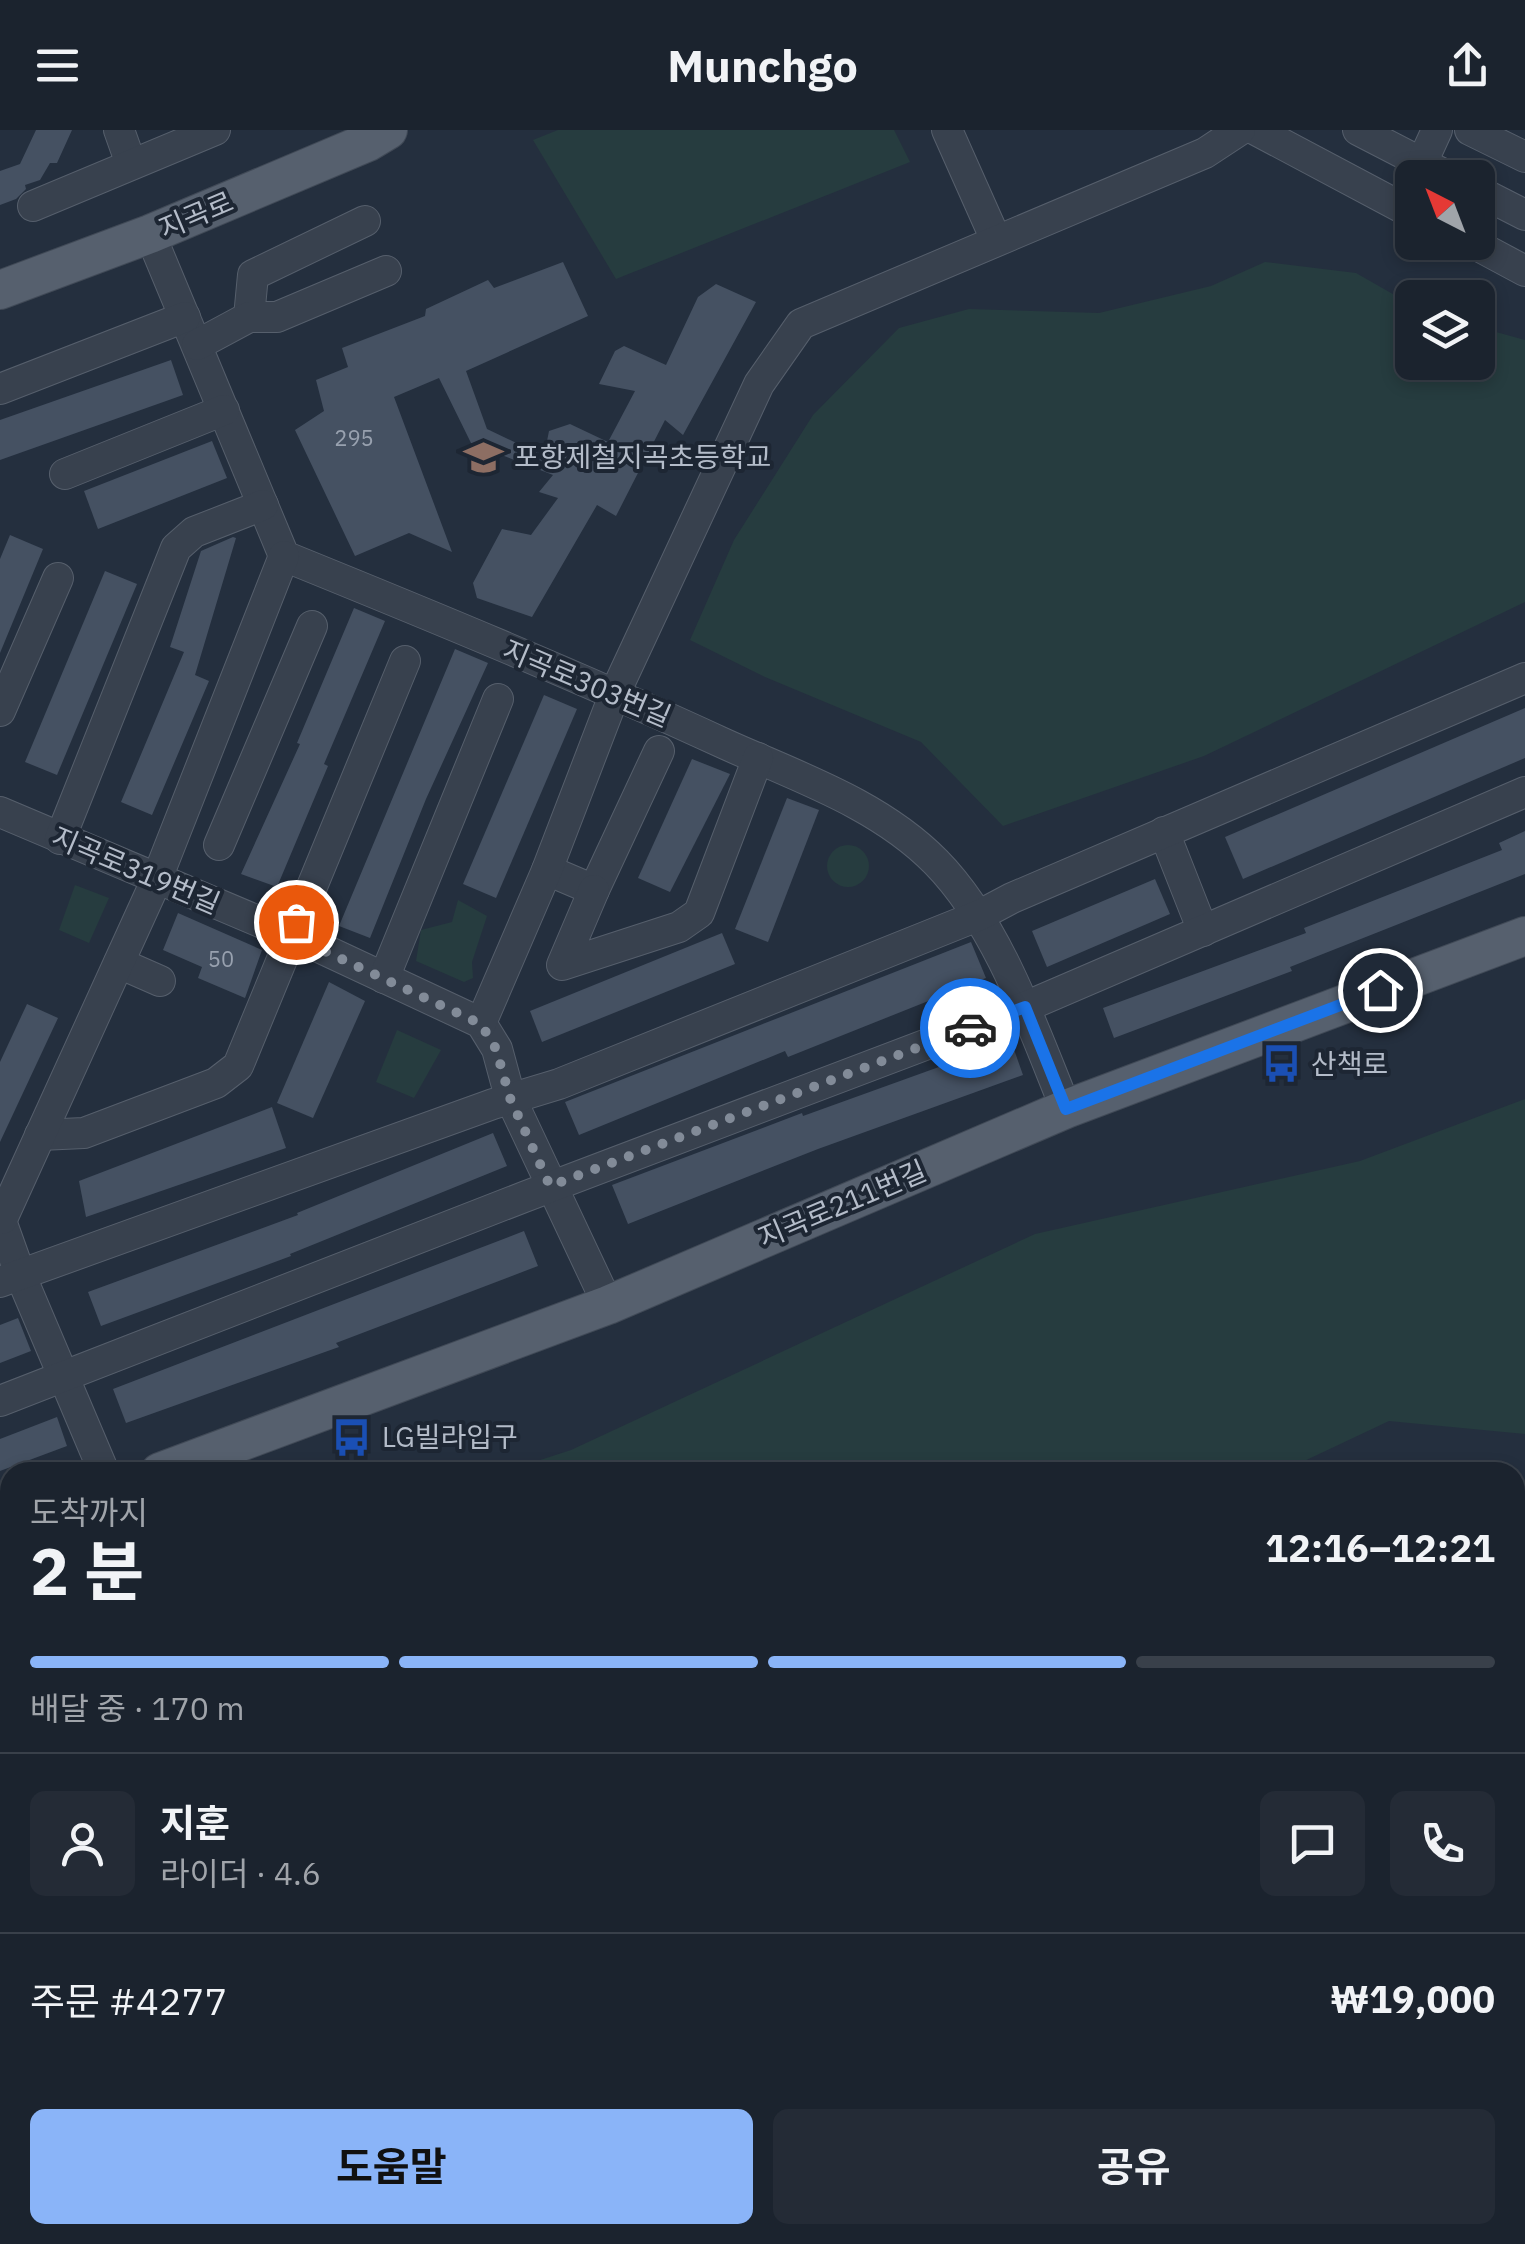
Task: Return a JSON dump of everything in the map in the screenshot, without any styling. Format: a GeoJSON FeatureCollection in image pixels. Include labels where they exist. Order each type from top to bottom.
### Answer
{"type":"FeatureCollection","features":[{"type":"Feature","properties":{"kind":"main road","name":"지곡로"},"geometry":{"type":"LineString","coordinates":[[0,290],[150,234],[388,130]]}},
{"type":"Feature","properties":{"kind":"main road","name":"지곡로211번길"},"geometry":{"type":"LineString","coordinates":[[187,1462],[608,1305],[1066,1109],[1525,936]]}},
{"type":"Feature","properties":{"kind":"street"},"geometry":{"type":"LineString","coordinates":[[119,130],[131,164]]}},
{"type":"Feature","properties":{"kind":"street"},"geometry":{"type":"LineString","coordinates":[[34,206],[215,130]]}},
{"type":"Feature","properties":{"kind":"street"},"geometry":{"type":"LineString","coordinates":[[948,130],[996,240]]}},
{"type":"Feature","properties":{"kind":"street"},"geometry":{"type":"LineString","coordinates":[[608,1305],[510,1098],[496,1049],[481,1024],[547,870],[615,693],[759,384],[802,324],[1205,153],[1240,130]]}},
{"type":"Feature","properties":{"kind":"street"},"geometry":{"type":"LineString","coordinates":[[1256,130],[1295,140],[1395,181]]}},
{"type":"Feature","properties":{"kind":"street"},"geometry":{"type":"LineString","coordinates":[[1358,130],[1395,169]]}},
{"type":"Feature","properties":{"kind":"street"},"geometry":{"type":"LineString","coordinates":[[1425,160],[1438,130]]}},
{"type":"Feature","properties":{"kind":"street"},"geometry":{"type":"LineString","coordinates":[[1470,130],[1525,157]]}},
{"type":"Feature","properties":{"kind":"street"},"geometry":{"type":"LineString","coordinates":[[1495,200],[1525,215]]}},
{"type":"Feature","properties":{"kind":"street"},"geometry":{"type":"LineString","coordinates":[[249,317],[254,276],[365,221]]}},
{"type":"Feature","properties":{"kind":"street"},"geometry":{"type":"LineString","coordinates":[[100,1462],[63,1374],[10,1278],[1,1219],[156,881],[284,556],[150,234]]}},
{"type":"Feature","properties":{"kind":"street"},"geometry":{"type":"LineString","coordinates":[[1495,252],[1522,263]]}},
{"type":"Feature","properties":{"kind":"street"},"geometry":{"type":"LineString","coordinates":[[0,389],[191,331],[249,317],[277,316],[386,271]]}},
{"type":"Feature","properties":{"kind":"street"},"geometry":{"type":"LineString","coordinates":[[66,474],[224,410]]}},
{"type":"Feature","properties":{"kind":"street"},"geometry":{"type":"LineString","coordinates":[[60,839],[176,548],[194,532],[263,505]]}},
{"type":"Feature","properties":{"kind":"street","name":"지곡로303번길"},"geometry":{"type":"LineString","coordinates":[[284,556],[615,693],[901,828],[940,865],[980,916],[1025,1007],[1066,1109]]}},
{"type":"Feature","properties":{"kind":"street"},"geometry":{"type":"LineString","coordinates":[[0,711],[58,578]]}},
{"type":"Feature","properties":{"kind":"street"},"geometry":{"type":"LineString","coordinates":[[219,845],[312,626]]}},
{"type":"Feature","properties":{"kind":"street"},"geometry":{"type":"LineString","coordinates":[[40,1135],[84,1134],[216,1083],[238,1066],[405,661]]}},
{"type":"Feature","properties":{"kind":"street"},"geometry":{"type":"LineString","coordinates":[[10,1278],[510,1098],[559,1084],[980,916],[1012,898],[1525,678]]}},
{"type":"Feature","properties":{"kind":"street"},"geometry":{"type":"LineString","coordinates":[[384,978],[498,699]]}},
{"type":"Feature","properties":{"kind":"street"},"geometry":{"type":"LineString","coordinates":[[224,705],[268,728]]}},
{"type":"Feature","properties":{"kind":"street"},"geometry":{"type":"LineString","coordinates":[[659,751],[562,964],[679,927],[699,913],[758,758]]}},
{"type":"Feature","properties":{"kind":"street"},"geometry":{"type":"LineString","coordinates":[[0,1401],[550,1186],[1025,1007],[1525,792]]}},
{"type":"Feature","properties":{"kind":"street","name":"지곡로319번길"},"geometry":{"type":"LineString","coordinates":[[0,812],[290,935],[481,1024]]}},
{"type":"Feature","properties":{"kind":"street"},"geometry":{"type":"LineString","coordinates":[[1164,832],[1203,931]]}},
{"type":"Feature","properties":{"kind":"street"},"geometry":{"type":"LineString","coordinates":[[547,870],[594,890]]}},
{"type":"Feature","properties":{"kind":"street"},"geometry":{"type":"LineString","coordinates":[[118,963],[160,981]]}},
{"type":"Feature","properties":{"kind":"green space"},"geometry":{"type":"Polygon","coordinates":[[[558,130],[894,130],[910,162],[616,279],[533,140],[558,130]]]}},
{"type":"Feature","properties":{"kind":"green space"},"geometry":{"type":"Polygon","coordinates":[[[1265,262],[1356,273],[1395,295],[1395,380],[1495,380],[1495,332],[1525,340],[1525,602],[1204,756],[1003,826],[921,742],[765,677],[690,640],[734,540],[813,415],[899,328],[969,309],[1099,313],[1211,286],[1265,262]]]}},
{"type":"Feature","properties":{"kind":"green space"},"geometry":{"type":"Polygon","coordinates":[[[848,845],[863,851],[869,866],[863,881],[848,887],[833,881],[827,866],[833,851],[848,845]]]}},
{"type":"Feature","properties":{"kind":"green space"},"geometry":{"type":"Polygon","coordinates":[[[75,885],[109,898],[89,943],[59,930],[75,885]]]}},
{"type":"Feature","properties":{"kind":"green space"},"geometry":{"type":"Polygon","coordinates":[[[458,900],[487,916],[472,962],[473,978],[464,982],[416,961],[421,930],[452,922],[458,900]]]}},
{"type":"Feature","properties":{"kind":"green space"},"geometry":{"type":"Polygon","coordinates":[[[397,1030],[441,1050],[414,1098],[376,1082],[397,1030]]]}},
{"type":"Feature","properties":{"kind":"green space"},"geometry":{"type":"Polygon","coordinates":[[[1525,1099],[1525,1434],[1389,1421],[1302,1462],[534,1462],[571,1450],[1035,1234],[1360,1161],[1525,1099]]]}},
{"type":"Feature","properties":{"kind":"building"},"geometry":{"type":"Polygon","coordinates":[[[36,130],[72,130],[57,163],[50,163],[40,180],[25,185],[26,189],[16,199],[0,205],[0,171],[20,164],[36,130]]]}},
{"type":"Feature","properties":{"kind":"building","name":"포항제철지곡초등학교"},"geometry":{"type":"Polygon","coordinates":[[[563,262],[588,316],[466,371],[487,429],[544,456],[549,431],[570,424],[608,442],[635,391],[599,384],[615,351],[624,346],[666,365],[698,297],[716,284],[756,302],[683,435],[665,420],[616,516],[597,505],[532,617],[477,598],[473,583],[502,529],[531,535],[558,498],[539,492],[553,475],[471,443],[439,378],[394,397],[452,552],[409,533],[355,556],[295,430],[324,411],[316,380],[348,367],[342,348],[425,316],[426,309],[488,280],[494,288],[563,262]]]}},
{"type":"Feature","properties":{"kind":"building"},"geometry":{"type":"Polygon","coordinates":[[[171,360],[183,395],[0,460],[0,420],[171,360]]]}},
{"type":"Feature","properties":{"kind":"building"},"geometry":{"type":"Polygon","coordinates":[[[212,441],[227,478],[98,529],[84,491],[212,441]]]}},
{"type":"Feature","properties":{"kind":"building"},"geometry":{"type":"Polygon","coordinates":[[[10,535],[43,549],[0,653],[0,559],[10,535]]]}},
{"type":"Feature","properties":{"kind":"building"},"geometry":{"type":"Polygon","coordinates":[[[236,538],[195,675],[209,681],[152,815],[121,802],[184,652],[170,647],[201,551],[236,538]]]}},
{"type":"Feature","properties":{"kind":"building"},"geometry":{"type":"Polygon","coordinates":[[[105,571],[137,584],[57,775],[25,762],[105,571]]]}},
{"type":"Feature","properties":{"kind":"building"},"geometry":{"type":"Polygon","coordinates":[[[354,608],[385,621],[277,887],[241,874],[300,744],[297,743],[354,608]]]}},
{"type":"Feature","properties":{"kind":"building"},"geometry":{"type":"Polygon","coordinates":[[[455,649],[488,663],[426,799],[370,938],[339,926],[455,649]]]}},
{"type":"Feature","properties":{"kind":"building"},"geometry":{"type":"Polygon","coordinates":[[[544,695],[577,709],[496,898],[463,884],[544,695]]]}},
{"type":"Feature","properties":{"kind":"building"},"geometry":{"type":"Polygon","coordinates":[[[1525,708],[1525,758],[1243,879],[1225,837],[1525,708]]]}},
{"type":"Feature","properties":{"kind":"building"},"geometry":{"type":"Polygon","coordinates":[[[692,759],[730,774],[670,892],[638,878],[692,759]]]}},
{"type":"Feature","properties":{"kind":"building"},"geometry":{"type":"Polygon","coordinates":[[[787,798],[819,810],[768,942],[735,929],[787,798]]]}},
{"type":"Feature","properties":{"kind":"building"},"geometry":{"type":"Polygon","coordinates":[[[1525,831],[1525,874],[1290,967],[1292,971],[1114,1038],[1103,1008],[1306,933],[1304,928],[1502,850],[1499,843],[1525,831]]]}},
{"type":"Feature","properties":{"kind":"building"},"geometry":{"type":"Polygon","coordinates":[[[1155,879],[1170,914],[1047,967],[1032,931],[1155,879]]]}},
{"type":"Feature","properties":{"kind":"building"},"geometry":{"type":"Polygon","coordinates":[[[178,913],[262,950],[245,998],[198,978],[202,967],[163,950],[178,913]]]}},
{"type":"Feature","properties":{"kind":"building"},"geometry":{"type":"Polygon","coordinates":[[[722,933],[735,964],[542,1042],[530,1011],[722,933]]]}},
{"type":"Feature","properties":{"kind":"building"},"geometry":{"type":"Polygon","coordinates":[[[971,942],[986,978],[788,1057],[785,1051],[579,1135],[565,1102],[971,942]]]}},
{"type":"Feature","properties":{"kind":"building"},"geometry":{"type":"Polygon","coordinates":[[[329,982],[365,1001],[313,1118],[277,1103],[329,982]]]}},
{"type":"Feature","properties":{"kind":"building"},"geometry":{"type":"Polygon","coordinates":[[[27,1004],[58,1018],[0,1142],[0,1062],[27,1004]]]}},
{"type":"Feature","properties":{"kind":"building"},"geometry":{"type":"Polygon","coordinates":[[[1011,1041],[1023,1075],[818,1149],[628,1224],[612,1185],[802,1113],[803,1116],[1011,1041]]]}},
{"type":"Feature","properties":{"kind":"building"},"geometry":{"type":"Polygon","coordinates":[[[272,1107],[286,1148],[86,1217],[79,1181],[272,1107]]]}},
{"type":"Feature","properties":{"kind":"building"},"geometry":{"type":"Polygon","coordinates":[[[493,1133],[507,1166],[291,1256],[101,1326],[88,1292],[298,1215],[493,1133]]]}},
{"type":"Feature","properties":{"kind":"building"},"geometry":{"type":"Polygon","coordinates":[[[524,1231],[538,1266],[336,1343],[339,1347],[126,1423],[113,1389],[524,1231]]]}},
{"type":"Feature","properties":{"kind":"building"},"geometry":{"type":"Polygon","coordinates":[[[18,1318],[31,1351],[0,1363],[0,1325],[18,1318]]]}},
{"type":"Feature","properties":{"kind":"building"},"geometry":{"type":"Polygon","coordinates":[[[57,1417],[67,1446],[24,1462],[0,1462],[0,1439],[57,1417]]]}},
{"type":"Feature","properties":{"kind":"way so far"},"geometry":{"type":"LineString","coordinates":[[296,922],[290,935],[481,1024],[496,1049],[510,1098],[550,1186],[970,1028]]}},
{"type":"Feature","properties":{"kind":"place","name":"포항제철지곡초등학교"},"geometry":{"type":"Point","coordinates":[484,457]}},
{"type":"Feature","properties":{"kind":"place","name":"산책로"},"geometry":{"type":"Point","coordinates":[1281,1064]}},
{"type":"Feature","properties":{"kind":"place","name":"LG빌라입구"},"geometry":{"type":"Point","coordinates":[352,1437]}},
{"type":"Feature","properties":{"kind":"route"},"geometry":{"type":"LineString","coordinates":[[970,1028],[1025,1007],[1066,1109],[1380,990]]}}]}
